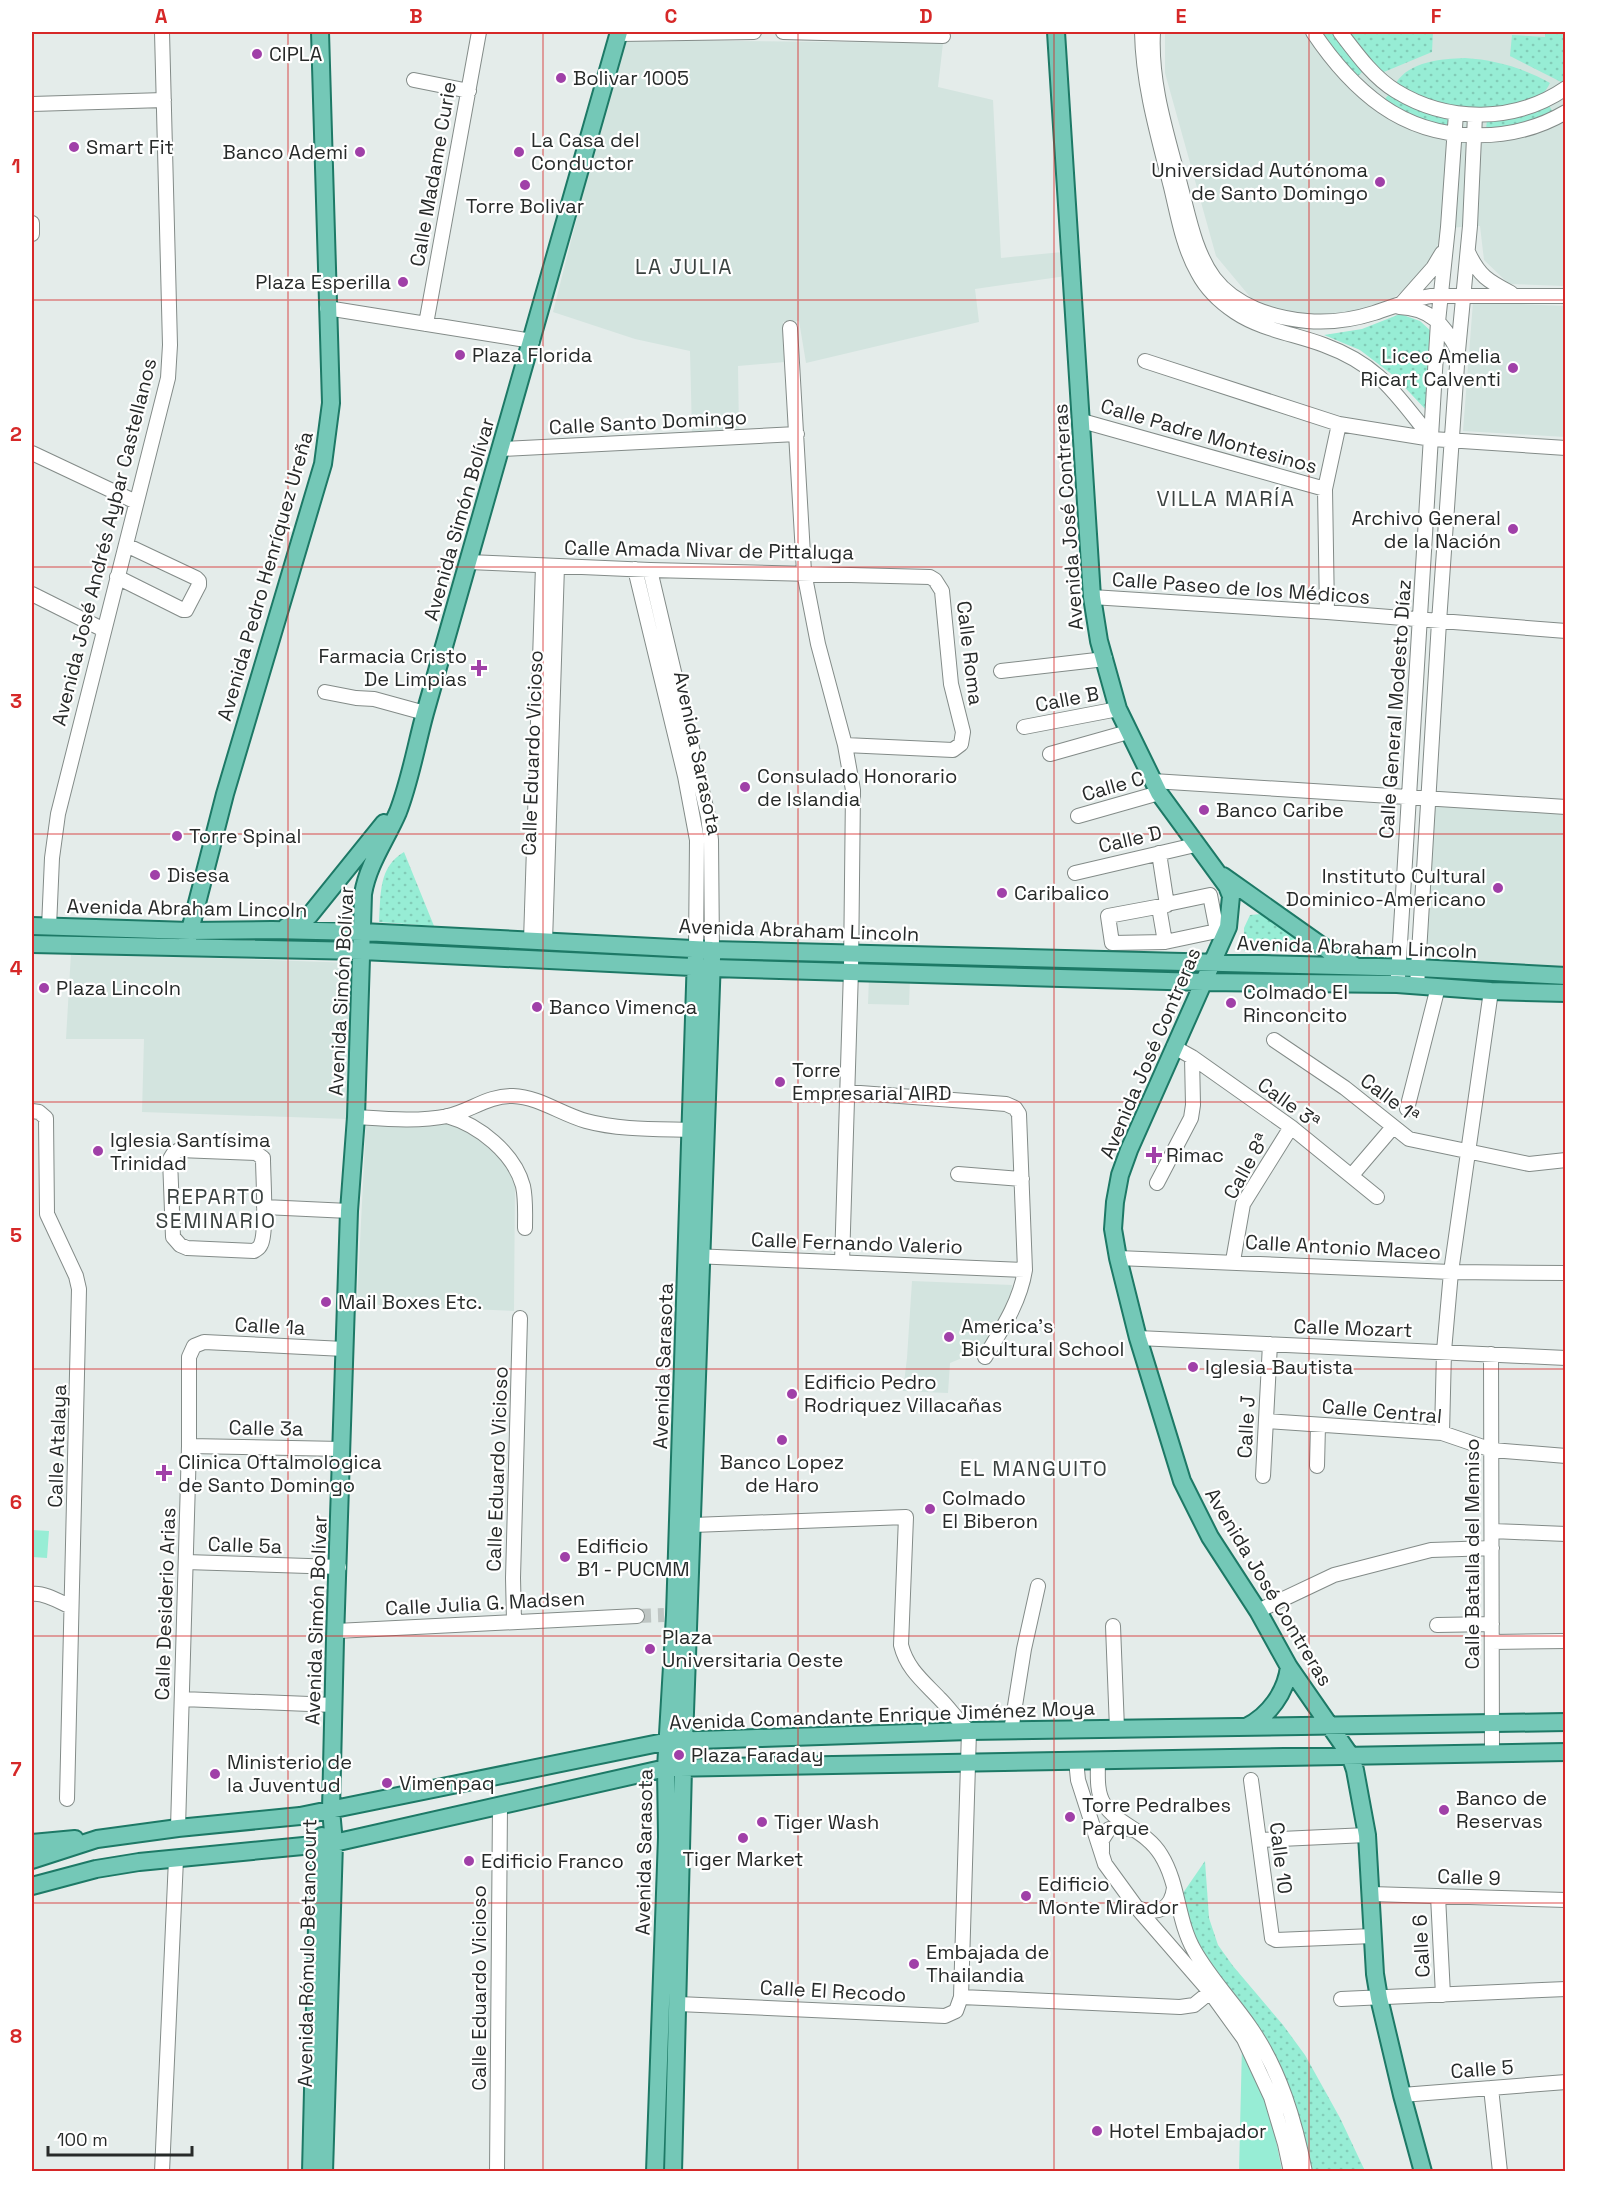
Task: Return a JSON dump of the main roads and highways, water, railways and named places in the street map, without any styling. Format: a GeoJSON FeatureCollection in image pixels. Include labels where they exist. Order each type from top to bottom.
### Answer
{"type":"FeatureCollection","features":[{"type":"Feature","properties":{"kind":"main road","name":"Avenida Pedro Henríquez Ureña"},"geometry":{"type":"LineString","coordinates":[[188,938],[225,794],[323,464],[331,403],[320,32]]}},
{"type":"Feature","properties":{"kind":"main road","name":"Avenida José Contreras"},"geometry":{"type":"LineString","coordinates":[[1056,32],[1092,597],[1099,641],[1118,709],[1156,787],[1195,844],[1217,871],[1231,896],[1228,927],[1120,1175],[1113,1229],[1138,1338],[1182,1481],[1210,1537],[1258,1611],[1289,1667],[1350,1755],[1355,1770],[1367,1835],[1375,1974],[1379,1998],[1423,2172]]}},
{"type":"Feature","properties":{"kind":"main road","name":"Avenida Simón Bolívar"},"geometry":{"type":"LineString","coordinates":[[331,1810],[344,1349],[349,1211],[356,1117],[363,894],[366,879],[403,796],[619,33]]}},
{"type":"Feature","properties":{"kind":"main road"},"geometry":{"type":"LineString","coordinates":[[273,930],[299,923],[309,916],[403,796]]}},
{"type":"Feature","properties":{"kind":"main road"},"geometry":{"type":"LineString","coordinates":[[1217,871],[1329,951],[1359,968]]}},
{"type":"Feature","properties":{"kind":"main road","name":"Avenida Abraham Lincoln"},"geometry":{"type":"LineString","coordinates":[[32,926],[362,951],[704,949],[1359,968],[1398,976],[1417,986],[1566,993]]}},
{"type":"Feature","properties":{"kind":"main road","name":"Avenida Abraham Lincoln"},"geometry":{"type":"LineString","coordinates":[[32,944],[188,938],[273,930],[362,932],[705,967],[1203,981],[1398,976],[1418,968],[1566,976]]}},
{"type":"Feature","properties":{"kind":"main road","name":"Avenida Sarasota"},"geometry":{"type":"LineString","coordinates":[[655,2172],[667,1838],[675,1768],[693,1525],[692,1340],[704,949]]}},
{"type":"Feature","properties":{"kind":"main road","name":"Avenida Sarasota"},"geometry":{"type":"LineString","coordinates":[[695,1256],[691,1130],[705,967]]}},
{"type":"Feature","properties":{"kind":"main road","name":"Avenida Sarasota"},"geometry":{"type":"LineString","coordinates":[[677,1740],[670,1615],[692,1340]]}},
{"type":"Feature","properties":{"kind":"main road"},"geometry":{"type":"LineString","coordinates":[[1245,1727],[1257,1721],[1274,1703],[1288,1678],[1289,1667]]}},
{"type":"Feature","properties":{"kind":"main road","name":"Avenida Comandante Enrique Jiménez Moya"},"geometry":{"type":"LineString","coordinates":[[32,1860],[97,1839],[178,1828],[300,1816],[677,1740],[969,1731],[1566,1722]]}},
{"type":"Feature","properties":{"kind":"main road"},"geometry":{"type":"LineString","coordinates":[[32,1886],[96,1869],[327,1844],[675,1768],[1566,1752]]}},
{"type":"Feature","properties":{"kind":"main road","name":"Avenida Sarasota"},"geometry":{"type":"LineString","coordinates":[[673,2172],[678,2004],[675,1768]]}},
{"type":"Feature","properties":{"kind":"main road","name":"Avenida Rómulo Betancourt"},"geometry":{"type":"LineString","coordinates":[[311,2172],[327,1844],[331,1810]]}},
{"type":"Feature","properties":{"kind":"main road"},"geometry":{"type":"LineString","coordinates":[[32,1843],[97,1839]]}},
{"type":"Feature","properties":{"kind":"main road","name":"Avenida Rómulo Betancourt"},"geometry":{"type":"LineString","coordinates":[[324,2172],[327,1844]]}},
{"type":"Feature","properties":{"kind":"tunnel"},"geometry":{"type":"LineString","coordinates":[[637,1616],[664,1615]]}},
{"type":"Feature","properties":{"kind":"place","name":"CIPLA"},"geometry":{"type":"Point","coordinates":[257,54]}},
{"type":"Feature","properties":{"kind":"place","name":"Bolivar 1005"},"geometry":{"type":"Point","coordinates":[561,78]}},
{"type":"Feature","properties":{"kind":"place","name":"Smart Fit"},"geometry":{"type":"Point","coordinates":[74,147]}},
{"type":"Feature","properties":{"kind":"place","name":"Banco Ademi"},"geometry":{"type":"Point","coordinates":[360,152]}},
{"type":"Feature","properties":{"kind":"place","name":"La Casa del Conductor"},"geometry":{"type":"Point","coordinates":[519,152]}},
{"type":"Feature","properties":{"kind":"place","name":"Universidad Autónoma de Santo Domingo"},"geometry":{"type":"Point","coordinates":[1380,182]}},
{"type":"Feature","properties":{"kind":"place","name":"Torre Bolivar"},"geometry":{"type":"Point","coordinates":[525,185]}},
{"type":"Feature","properties":{"kind":"place","name":"Plaza Esperilla"},"geometry":{"type":"Point","coordinates":[403,282]}},
{"type":"Feature","properties":{"kind":"place","name":"Plaza Florida"},"geometry":{"type":"Point","coordinates":[460,355]}},
{"type":"Feature","properties":{"kind":"place","name":"Liceo Amelia Ricart Calventi"},"geometry":{"type":"Point","coordinates":[1513,368]}},
{"type":"Feature","properties":{"kind":"place","name":"Archivo General de la Nación"},"geometry":{"type":"Point","coordinates":[1513,529]}},
{"type":"Feature","properties":{"kind":"place","name":"Farmacia Cristo De Limpias"},"geometry":{"type":"Point","coordinates":[479,668]}},
{"type":"Feature","properties":{"kind":"place","name":"Consulado Honorario de Islandia"},"geometry":{"type":"Point","coordinates":[745,787]}},
{"type":"Feature","properties":{"kind":"place","name":"Banco Caribe"},"geometry":{"type":"Point","coordinates":[1204,810]}},
{"type":"Feature","properties":{"kind":"place","name":"Torre Spinal"},"geometry":{"type":"Point","coordinates":[177,836]}},
{"type":"Feature","properties":{"kind":"place","name":"Disesa"},"geometry":{"type":"Point","coordinates":[155,875]}},
{"type":"Feature","properties":{"kind":"place","name":"Instituto Cultural Dominico-Americano"},"geometry":{"type":"Point","coordinates":[1498,888]}},
{"type":"Feature","properties":{"kind":"place","name":"Caribalico"},"geometry":{"type":"Point","coordinates":[1002,893]}},
{"type":"Feature","properties":{"kind":"place","name":"Plaza Lincoln"},"geometry":{"type":"Point","coordinates":[44,988]}},
{"type":"Feature","properties":{"kind":"place","name":"Colmado El Rinconcito"},"geometry":{"type":"Point","coordinates":[1231,1003]}},
{"type":"Feature","properties":{"kind":"place","name":"Banco Vimenca"},"geometry":{"type":"Point","coordinates":[537,1007]}},
{"type":"Feature","properties":{"kind":"place","name":"Torre Empresarial AIRD"},"geometry":{"type":"Point","coordinates":[780,1082]}},
{"type":"Feature","properties":{"kind":"place","name":"Iglesia Santísima Trinidad"},"geometry":{"type":"Point","coordinates":[98,1151]}},
{"type":"Feature","properties":{"kind":"place","name":"Rimac"},"geometry":{"type":"Point","coordinates":[1154,1155]}},
{"type":"Feature","properties":{"kind":"place","name":"Mail Boxes Etc."},"geometry":{"type":"Point","coordinates":[326,1302]}},
{"type":"Feature","properties":{"kind":"place","name":"America's Bicultural School"},"geometry":{"type":"Point","coordinates":[949,1337]}},
{"type":"Feature","properties":{"kind":"place","name":"Iglesia Bautista"},"geometry":{"type":"Point","coordinates":[1193,1367]}},
{"type":"Feature","properties":{"kind":"place","name":"Edificio Pedro Rodriquez Villacañas"},"geometry":{"type":"Point","coordinates":[792,1394]}},
{"type":"Feature","properties":{"kind":"place","name":"Banco Lopez de Haro"},"geometry":{"type":"Point","coordinates":[782,1440]}},
{"type":"Feature","properties":{"kind":"place","name":"Clinica Oftalmologica de Santo Domingo"},"geometry":{"type":"Point","coordinates":[164,1473]}},
{"type":"Feature","properties":{"kind":"place","name":"Colmado El Biberon"},"geometry":{"type":"Point","coordinates":[930,1509]}},
{"type":"Feature","properties":{"kind":"place","name":"Edificio B1 - PUCMM"},"geometry":{"type":"Point","coordinates":[565,1557]}},
{"type":"Feature","properties":{"kind":"place","name":"Plaza Universitaria Oeste"},"geometry":{"type":"Point","coordinates":[650,1649]}},
{"type":"Feature","properties":{"kind":"place","name":"Plaza Faraday"},"geometry":{"type":"Point","coordinates":[679,1755]}},
{"type":"Feature","properties":{"kind":"place","name":"Ministerio de la Juventud"},"geometry":{"type":"Point","coordinates":[215,1774]}},
{"type":"Feature","properties":{"kind":"place","name":"Vimenpaq"},"geometry":{"type":"Point","coordinates":[387,1783]}},
{"type":"Feature","properties":{"kind":"place","name":"Banco de Reservas"},"geometry":{"type":"Point","coordinates":[1444,1810]}},
{"type":"Feature","properties":{"kind":"place","name":"Torre Pedralbes Parque"},"geometry":{"type":"Point","coordinates":[1070,1817]}},
{"type":"Feature","properties":{"kind":"place","name":"Tiger Wash"},"geometry":{"type":"Point","coordinates":[762,1822]}},
{"type":"Feature","properties":{"kind":"place","name":"Tiger Market"},"geometry":{"type":"Point","coordinates":[743,1838]}},
{"type":"Feature","properties":{"kind":"place","name":"Edificio Franco"},"geometry":{"type":"Point","coordinates":[469,1861]}},
{"type":"Feature","properties":{"kind":"place","name":"Edificio Monte Mirador"},"geometry":{"type":"Point","coordinates":[1026,1896]}},
{"type":"Feature","properties":{"kind":"place","name":"Embajada de Thailandia"},"geometry":{"type":"Point","coordinates":[914,1964]}},
{"type":"Feature","properties":{"kind":"place","name":"Hotel Embajador"},"geometry":{"type":"Point","coordinates":[1097,2131]}},
{"type":"Feature","properties":{"kind":"district","name":"LA JULIA"},"geometry":{"type":"Point","coordinates":[684,266]}},
{"type":"Feature","properties":{"kind":"district","name":"VILLA MARÍA"},"geometry":{"type":"Point","coordinates":[1226,498]}},
{"type":"Feature","properties":{"kind":"district","name":"REPARTO SEMINARIO"},"geometry":{"type":"Point","coordinates":[216,1208]}},
{"type":"Feature","properties":{"kind":"district","name":"EL MANGUITO"},"geometry":{"type":"Point","coordinates":[1034,1468]}}]}
